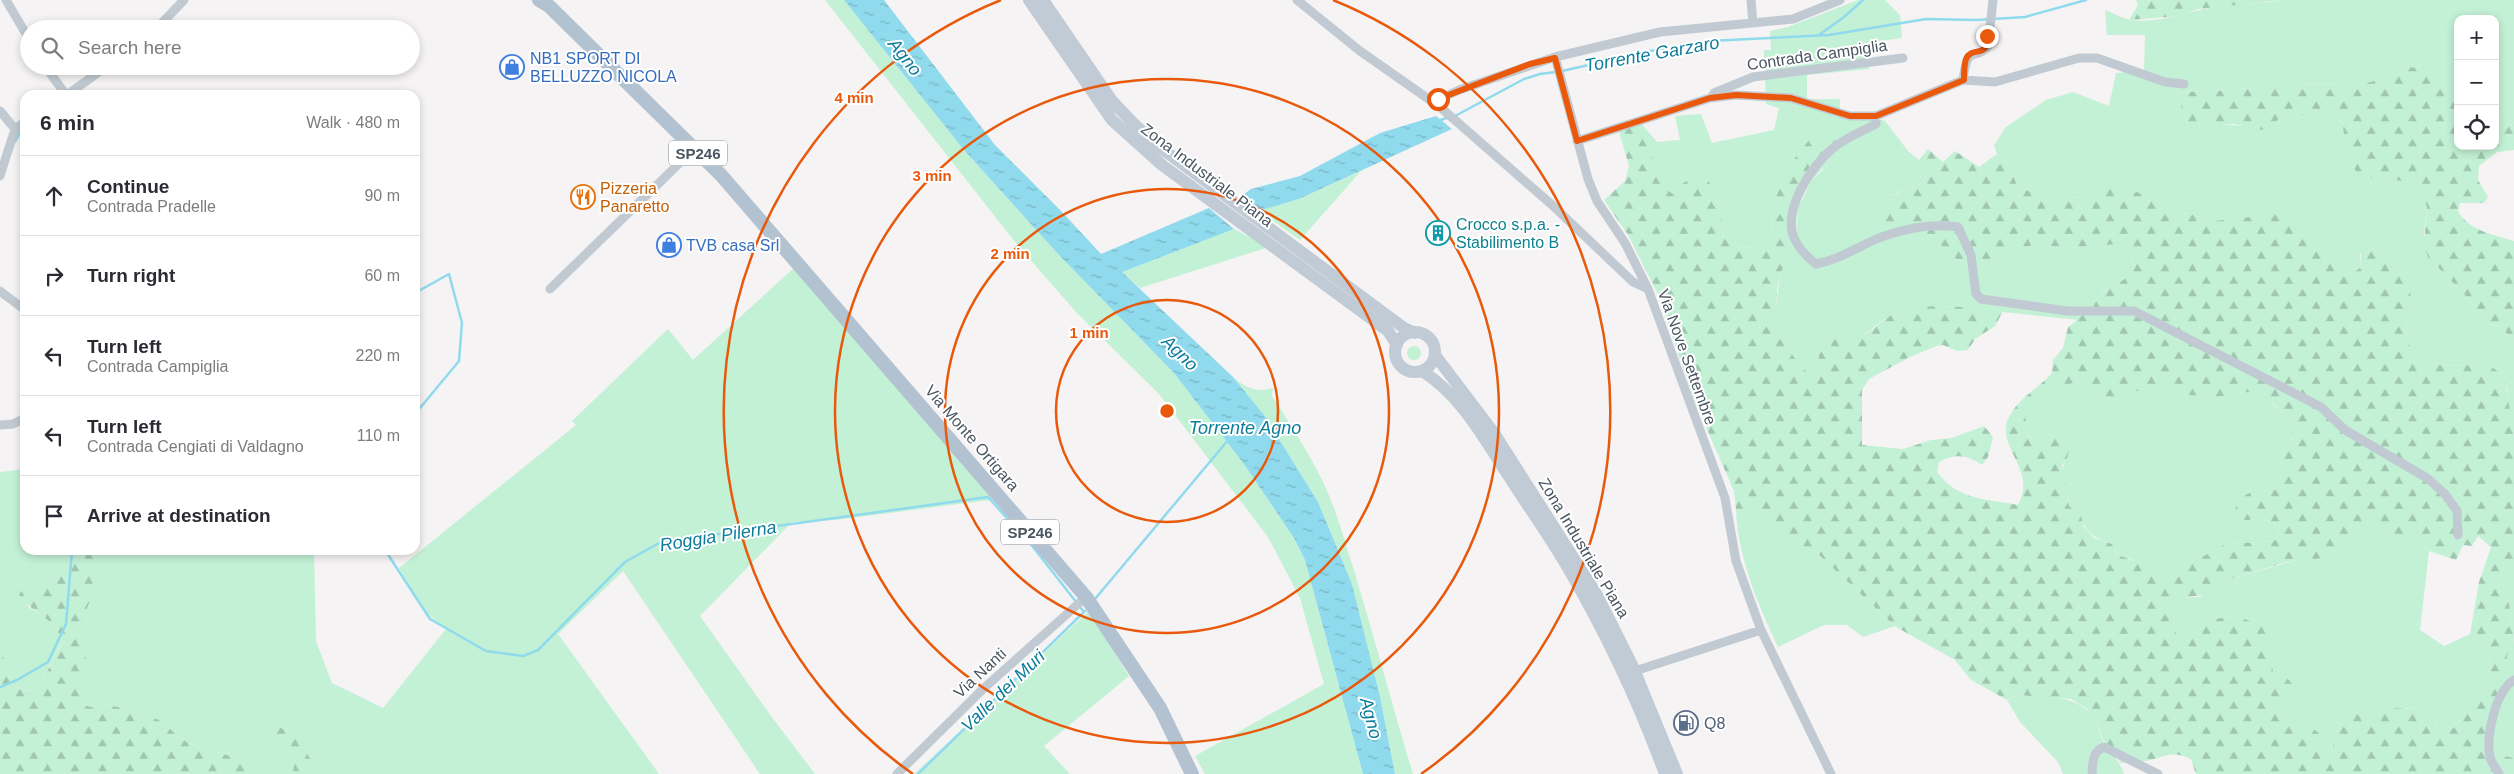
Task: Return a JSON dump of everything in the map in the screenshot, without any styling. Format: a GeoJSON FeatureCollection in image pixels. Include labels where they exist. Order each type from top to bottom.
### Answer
{"type":"FeatureCollection","features":[{"type":"Feature","properties":{"kind":"main road","name":"Zona Industriale Piana"},"geometry":{"type":"LineString","coordinates":[[1029,0],[1112,120],[1155,159],[1388,331],[1397,345]]}},
{"type":"Feature","properties":{"kind":"main road","name":"Zona Industriale Piana"},"geometry":{"type":"LineString","coordinates":[[1044,0],[1112,101],[1161,148],[1404,328],[1415,332]]}},
{"type":"Feature","properties":{"kind":"main road","name":"Via Monte Ortigara"},"geometry":{"type":"LineString","coordinates":[[546,2],[721,175],[1086,597],[1160,708],[1192,774]]}},
{"type":"Feature","properties":{"kind":"main road"},"geometry":{"type":"LineString","coordinates":[[1415,332],[1422,334],[1432,342],[1435,354],[1431,365],[1422,371],[1412,372],[1402,367],[1396,356],[1397,345],[1404,336],[1415,332]]}},
{"type":"Feature","properties":{"kind":"main road","name":"Zona Industriale Piana"},"geometry":{"type":"LineString","coordinates":[[1435,354],[1494,433],[1538,499],[1597,596],[1635,671],[1677,774]]}},
{"type":"Feature","properties":{"kind":"main road","name":"Zona Industriale Piana"},"geometry":{"type":"LineString","coordinates":[[1422,371],[1440,382],[1465,409],[1568,567],[1605,636],[1651,738],[1665,774]]}},
{"type":"Feature","properties":{"kind":"street"},"geometry":{"type":"LineString","coordinates":[[165,20],[184,0]]}},
{"type":"Feature","properties":{"kind":"street","name":"Via Nove Settembre"},"geometry":{"type":"LineString","coordinates":[[1297,0],[1360,51],[1437,105],[1551,204],[1632,282],[1648,289],[1724,498],[1736,561],[1761,630],[1831,774]]}},
{"type":"Feature","properties":{"kind":"street"},"geometry":{"type":"LineString","coordinates":[[1751,0],[1753,24]]}},
{"type":"Feature","properties":{"kind":"street"},"geometry":{"type":"LineString","coordinates":[[1437,105],[1477,84],[1555,58],[1660,32],[1721,24],[1753,24],[1793,19],[1840,0]]}},
{"type":"Feature","properties":{"kind":"street"},"geometry":{"type":"LineString","coordinates":[[1964,80],[1966,59],[1970,54],[1985,49],[1988,46],[1993,0]]}},
{"type":"Feature","properties":{"kind":"street"},"geometry":{"type":"LineString","coordinates":[[8,1],[20,23]]}},
{"type":"Feature","properties":{"kind":"street"},"geometry":{"type":"LineString","coordinates":[[1555,58],[1588,179],[1597,201],[1625,243],[1648,289]]}},
{"type":"Feature","properties":{"kind":"street","name":"Contrada Campiglia"},"geometry":{"type":"LineString","coordinates":[[1710,98],[1714,93],[1753,77],[1903,58]]}},
{"type":"Feature","properties":{"kind":"street"},"geometry":{"type":"LineString","coordinates":[[2184,84],[2165,82],[2096,58],[2080,58],[1995,82],[1964,80],[1876,116],[1876,124],[1853,134],[1812,168],[1802,186],[1792,221],[1793,237],[1800,250],[1816,264],[1834,261],[1875,240],[1915,227],[1938,224],[1958,227],[1971,255],[1976,294],[1981,299],[2068,311],[2134,310],[2321,407],[2345,430],[2427,478],[2444,493],[2458,511],[2458,535]]}},
{"type":"Feature","properties":{"kind":"street"},"geometry":{"type":"LineString","coordinates":[[52,75],[63,90]]}},
{"type":"Feature","properties":{"kind":"street"},"geometry":{"type":"LineString","coordinates":[[74,90],[94,75]]}},
{"type":"Feature","properties":{"kind":"street","name":"Contrada Campiglia"},"geometry":{"type":"LineString","coordinates":[[1577,141],[1710,98],[1736,95],[1791,98],[1850,116],[1876,116]]}},
{"type":"Feature","properties":{"kind":"street"},"geometry":{"type":"LineString","coordinates":[[0,111],[15,129]]}},
{"type":"Feature","properties":{"kind":"street"},"geometry":{"type":"LineString","coordinates":[[0,176],[15,129],[20,126]]}},
{"type":"Feature","properties":{"kind":"street"},"geometry":{"type":"LineString","coordinates":[[550,289],[694,149]]}},
{"type":"Feature","properties":{"kind":"street"},"geometry":{"type":"LineString","coordinates":[[0,291],[20,306]]}},
{"type":"Feature","properties":{"kind":"street"},"geometry":{"type":"LineString","coordinates":[[0,425],[12,424],[20,420]]}},
{"type":"Feature","properties":{"kind":"street","name":"Via Nanti"},"geometry":{"type":"LineString","coordinates":[[897,774],[983,690],[1086,597]]}},
{"type":"Feature","properties":{"kind":"street"},"geometry":{"type":"LineString","coordinates":[[1635,671],[1761,630]]}},
{"type":"Feature","properties":{"kind":"street"},"geometry":{"type":"LineString","coordinates":[[2499,774],[2491,761],[2488,737],[2494,712],[2506,689],[2514,680]]}},
{"type":"Feature","properties":{"kind":"street"},"geometry":{"type":"LineString","coordinates":[[2092,774],[2093,756],[2097,750],[2104,747],[2158,774]]}},
{"type":"Feature","properties":{"kind":"green space"},"geometry":{"type":"Polygon","coordinates":[[[825,0],[844,0],[964,150],[1059,255],[1174,373],[1244,464],[1294,538],[1305,560],[1363,774],[1205,774],[1195,756],[1324,684],[1300,598],[1268,537],[1159,394],[1077,313],[1019,247],[825,0]]]}},
{"type":"Feature","properties":{"kind":"green space"},"geometry":{"type":"Polygon","coordinates":[[[1858,0],[1885,0],[1900,15],[1902,38],[1872,42],[1869,69],[1807,75],[1807,99],[1840,99],[1840,117],[1858,113],[1885,121],[1908,151],[1919,160],[1926,176],[1918,187],[1907,188],[1892,196],[1902,236],[1910,236],[1939,244],[1962,265],[1982,266],[2018,249],[2037,244],[2068,248],[2118,244],[2131,254],[2134,269],[2127,280],[2105,290],[2079,320],[1944,306],[1899,311],[1883,320],[1859,339],[1851,340],[1843,335],[1832,322],[1827,327],[1827,337],[1820,348],[1817,370],[1809,373],[1802,368],[1781,339],[1775,326],[1775,314],[1780,274],[1795,246],[1799,207],[1811,181],[1823,170],[1815,134],[1794,159],[1780,187],[1773,205],[1772,241],[1756,248],[1735,247],[1723,236],[1721,208],[1714,198],[1712,186],[1673,195],[1661,184],[1654,172],[1653,158],[1657,142],[1680,140],[1675,116],[1701,114],[1712,143],[1774,130],[1779,108],[1766,104],[1764,50],[1771,50],[1770,31],[1788,27],[1858,0]]]}},
{"type":"Feature","properties":{"kind":"green space"},"geometry":{"type":"Polygon","coordinates":[[[2136,0],[2282,0],[2198,9],[2180,16],[2129,20],[2138,5],[2136,0]]]}},
{"type":"Feature","properties":{"kind":"green space"},"geometry":{"type":"Polygon","coordinates":[[[2282,0],[2514,0],[2514,122],[2509,127],[2499,128],[2499,15],[2454,15],[2454,113],[2453,91],[2422,68],[2406,67],[2371,82],[2352,85],[2268,84],[2256,89],[2185,92],[2181,107],[2189,127],[2216,124],[2245,126],[2273,122],[2282,117],[2299,114],[2332,112],[2343,124],[2344,141],[2363,177],[2412,182],[2423,193],[2427,208],[2424,234],[2434,263],[2464,294],[2489,325],[2499,326],[2514,341],[2514,436],[2509,420],[2507,388],[2481,362],[2458,366],[2446,365],[2423,359],[2414,352],[2408,343],[2406,330],[2411,307],[2409,280],[2371,247],[2360,254],[2360,268],[2351,274],[2330,263],[2318,253],[2309,232],[2255,217],[2214,221],[2172,209],[2131,189],[2087,197],[2065,198],[2041,195],[2017,185],[2008,163],[1997,154],[1994,145],[2006,127],[2046,100],[2073,92],[2109,106],[2116,73],[2144,71],[2145,35],[2107,35],[2105,10],[2130,20],[2142,21],[2220,6],[2282,0]]]}},
{"type":"Feature","properties":{"kind":"green space"},"geometry":{"type":"Polygon","coordinates":[[[2406,67],[2423,68],[2454,91],[2454,150],[2499,150],[2499,128],[2509,127],[2514,122],[2514,150],[2497,152],[2479,166],[2478,180],[2488,197],[2484,203],[2460,203],[2458,211],[2468,223],[2475,227],[2490,234],[2514,241],[2514,341],[2499,326],[2489,325],[2464,294],[2428,257],[2424,246],[2427,208],[2423,193],[2412,182],[2363,177],[2355,170],[2344,141],[2343,124],[2332,112],[2282,117],[2263,130],[2234,124],[2189,127],[2181,107],[2180,98],[2185,92],[2256,89],[2268,84],[2352,85],[2371,82],[2406,67]]]}},
{"type":"Feature","properties":{"kind":"green space"},"geometry":{"type":"Polygon","coordinates":[[[1639,121],[1657,142],[1653,158],[1654,172],[1661,184],[1673,194],[1686,182],[1703,175],[1712,186],[1714,198],[1721,208],[1723,236],[1735,247],[1756,248],[1772,240],[1773,205],[1794,159],[1814,134],[1829,134],[1837,143],[1836,154],[1811,181],[1803,195],[1797,218],[1795,246],[1780,274],[1777,289],[1775,326],[1781,339],[1802,368],[1809,373],[1817,370],[1820,348],[1827,337],[1827,327],[1832,321],[1843,335],[1851,340],[1864,335],[1893,314],[1913,308],[1952,306],[2003,311],[1995,326],[1975,339],[1968,350],[1957,351],[1943,345],[1936,346],[1908,358],[1869,379],[1862,390],[1862,445],[1903,449],[1931,440],[1952,438],[1984,426],[1993,437],[1988,457],[1982,465],[1966,457],[1956,456],[1939,462],[1937,472],[1945,481],[1963,493],[1973,497],[2018,505],[2023,492],[2023,480],[2007,438],[2006,428],[2009,417],[2018,404],[2052,373],[2053,360],[2063,348],[2068,327],[2104,292],[2126,278],[2134,269],[2131,254],[2118,244],[2068,248],[2037,244],[2018,249],[1982,266],[1970,268],[1962,265],[1939,244],[1910,236],[1894,239],[1884,229],[1883,202],[1907,188],[1918,187],[1926,176],[1919,160],[1928,149],[1943,162],[1955,151],[1979,167],[1997,154],[2008,163],[2017,185],[2041,195],[2065,198],[2087,197],[2112,185],[2131,189],[2172,209],[2214,221],[2286,213],[2309,232],[2318,253],[2337,267],[2351,274],[2360,268],[2362,242],[2371,247],[2409,280],[2411,307],[2406,330],[2408,343],[2414,352],[2423,359],[2446,365],[2458,366],[2481,362],[2501,374],[2505,385],[2514,436],[2514,564],[2504,566],[2500,577],[2508,598],[2514,639],[2507,656],[2507,691],[2494,723],[2489,753],[2514,758],[2514,774],[2196,774],[2191,759],[2173,754],[2145,761],[2121,763],[2103,740],[2098,724],[2086,708],[2071,699],[2017,695],[2007,700],[1971,680],[1955,660],[1896,627],[1817,553],[1796,544],[1765,523],[1750,510],[1736,510],[1734,491],[1692,395],[1657,292],[1628,235],[1604,200],[1625,181],[1629,166],[1617,125],[1639,121]],[[2078,382],[2058,388],[2035,399],[2027,408],[2026,422],[2028,436],[2035,442],[2058,438],[2071,445],[2067,458],[2062,465],[2069,506],[2081,516],[2084,527],[2094,538],[2112,544],[2117,555],[2138,563],[2147,569],[2154,578],[2157,578],[2225,544],[2274,541],[2280,534],[2273,522],[2256,519],[2240,521],[2233,517],[2239,501],[2249,493],[2262,490],[2279,490],[2282,455],[2291,443],[2293,429],[2288,417],[2272,402],[2260,402],[2262,394],[2249,392],[2218,397],[2186,395],[2153,385],[2112,401],[2078,382]],[[2373,526],[2364,530],[2356,540],[2316,560],[2297,560],[2280,564],[2224,581],[2214,589],[2214,593],[2186,597],[2171,603],[2177,638],[2191,638],[2205,620],[2231,617],[2245,619],[2267,629],[2270,637],[2273,671],[2283,673],[2292,684],[2281,716],[2283,726],[2309,725],[2321,735],[2322,750],[2330,756],[2341,723],[2349,716],[2370,709],[2431,709],[2437,727],[2443,735],[2458,723],[2473,700],[2485,687],[2490,677],[2491,670],[2488,657],[2470,634],[2479,582],[2491,547],[2478,536],[2472,546],[2463,545],[2456,560],[2429,551],[2414,533],[2396,544],[2373,526]]]}},
{"type":"Feature","properties":{"kind":"green space"},"geometry":{"type":"Polygon","coordinates":[[[1361,171],[1300,240],[1259,211],[1299,199],[1361,171]]]}},
{"type":"Feature","properties":{"kind":"green space"},"geometry":{"type":"Polygon","coordinates":[[[1234,229],[1269,247],[1140,288],[1121,272],[1234,229]]]}},
{"type":"Feature","properties":{"kind":"green space"},"geometry":{"type":"Polygon","coordinates":[[[795,267],[995,496],[990,500],[835,520],[792,522],[700,616],[815,774],[760,774],[623,571],[558,634],[659,774],[318,774],[308,754],[264,722],[264,734],[282,747],[294,761],[293,774],[254,774],[230,756],[183,740],[164,723],[154,718],[113,706],[91,707],[80,703],[80,685],[86,670],[86,654],[81,640],[86,626],[87,608],[93,595],[93,555],[314,555],[316,641],[332,683],[383,708],[446,629],[426,613],[399,568],[415,555],[420,555],[420,551],[576,425],[572,421],[668,329],[693,360],[795,267]]]}},
{"type":"Feature","properties":{"kind":"green space"},"geometry":{"type":"Polygon","coordinates":[[[1414,346],[1419,348],[1421,353],[1419,358],[1414,360],[1409,358],[1407,353],[1409,348],[1414,346]]]}},
{"type":"Feature","properties":{"kind":"green space"},"geometry":{"type":"Polygon","coordinates":[[[1233,377],[1242,384],[1256,390],[1273,388],[1272,396],[1306,450],[1329,495],[1356,577],[1413,774],[1395,774],[1381,703],[1352,584],[1318,502],[1264,415],[1233,377]]]}},
{"type":"Feature","properties":{"kind":"green space"},"geometry":{"type":"Polygon","coordinates":[[[2078,382],[2112,401],[2153,385],[2186,395],[2218,397],[2249,392],[2262,394],[2288,417],[2293,429],[2291,443],[2282,455],[2280,490],[2265,490],[2240,521],[2256,519],[2273,522],[2280,534],[2274,541],[2225,544],[2157,578],[2154,578],[2132,559],[2117,555],[2112,544],[2090,533],[2069,506],[2063,475],[2064,463],[2067,458],[2045,441],[2035,442],[2028,435],[2026,414],[2030,404],[2050,391],[2078,382]]]}},
{"type":"Feature","properties":{"kind":"green space"},"geometry":{"type":"Polygon","coordinates":[[[20,470],[20,555],[72,555],[67,566],[56,577],[24,588],[28,607],[48,621],[56,629],[63,641],[34,691],[17,688],[12,684],[0,649],[0,472],[20,470]]]}},
{"type":"Feature","properties":{"kind":"green space"},"geometry":{"type":"Polygon","coordinates":[[[1736,510],[1750,510],[1765,523],[1796,544],[1817,553],[1895,626],[1863,637],[1847,625],[1824,625],[1778,647],[1750,580],[1741,546],[1736,510]]]}},
{"type":"Feature","properties":{"kind":"green space"},"geometry":{"type":"Polygon","coordinates":[[[2373,526],[2396,544],[2414,533],[2429,551],[2420,630],[2444,646],[2470,634],[2488,658],[2491,670],[2490,677],[2485,687],[2473,700],[2461,719],[2443,735],[2437,727],[2431,709],[2370,709],[2349,716],[2341,723],[2330,757],[2290,726],[2283,726],[2281,716],[2284,706],[2271,661],[2231,617],[2205,620],[2191,639],[2177,639],[2171,603],[2179,598],[2200,597],[2224,581],[2297,560],[2316,560],[2356,540],[2364,530],[2373,526]]]}},
{"type":"Feature","properties":{"kind":"green space"},"geometry":{"type":"Polygon","coordinates":[[[72,555],[93,555],[93,595],[87,608],[86,626],[81,640],[86,654],[86,670],[80,685],[80,703],[91,707],[113,706],[154,718],[164,723],[183,740],[230,756],[254,774],[0,774],[0,649],[13,684],[17,688],[34,691],[63,641],[53,625],[31,608],[19,595],[23,588],[40,584],[55,577],[62,572],[72,555]]]}},
{"type":"Feature","properties":{"kind":"green space"},"geometry":{"type":"Polygon","coordinates":[[[2513,563],[2514,639],[2508,598],[2500,577],[2504,566],[2513,563]]]}},
{"type":"Feature","properties":{"kind":"green space"},"geometry":{"type":"Polygon","coordinates":[[[1089,611],[1129,676],[1044,746],[1070,774],[914,774],[1089,611]]]}},
{"type":"Feature","properties":{"kind":"green space"},"geometry":{"type":"Polygon","coordinates":[[[2514,639],[2514,758],[2488,753],[2494,723],[2507,691],[2507,656],[2514,639]]]}},
{"type":"Feature","properties":{"kind":"green space"},"geometry":{"type":"Polygon","coordinates":[[[2017,695],[2062,698],[2082,706],[2097,723],[2103,741],[2124,774],[2063,774],[2058,762],[2020,722],[2007,700],[2017,695]]]}},
{"type":"Feature","properties":{"kind":"green space"},"geometry":{"type":"Polygon","coordinates":[[[264,722],[279,726],[294,737],[308,755],[318,774],[293,774],[294,761],[282,747],[264,734],[264,722]]]}},
{"type":"Feature","properties":{"kind":"water","name":"Torrente Agno"},"geometry":{"type":"Polygon","coordinates":[[[844,0],[884,0],[995,145],[1101,254],[1209,208],[1234,229],[1122,272],[1233,377],[1264,415],[1318,502],[1352,584],[1380,697],[1395,774],[1363,774],[1305,560],[1294,538],[1244,464],[1174,373],[1059,255],[964,150],[844,0]]]}},
{"type":"Feature","properties":{"kind":"water"},"geometry":{"type":"Polygon","coordinates":[[[1436,116],[1452,129],[1299,199],[1259,211],[1240,197],[1251,189],[1300,176],[1380,133],[1436,116]]]}},
{"type":"Feature","properties":{"kind":"waterway"},"geometry":{"type":"LineString","coordinates":[[1819,35],[1863,0]]}},
{"type":"Feature","properties":{"kind":"waterway","name":"Torrente Garzaro"},"geometry":{"type":"LineString","coordinates":[[1562,71],[1650,51],[1709,41],[1829,35],[1926,19],[1977,20],[2025,17],[2086,0]]}},
{"type":"Feature","properties":{"kind":"waterway","name":"Torrente Garzaro"},"geometry":{"type":"LineString","coordinates":[[1455,116],[1524,79],[1556,72]]}},
{"type":"Feature","properties":{"kind":"waterway","name":"Torrente Garzaro"},"geometry":{"type":"LineString","coordinates":[[1438,121],[1449,117]]}},
{"type":"Feature","properties":{"kind":"waterway"},"geometry":{"type":"LineString","coordinates":[[15,142],[20,133]]}},
{"type":"Feature","properties":{"kind":"waterway","name":"Roggia Pilerna"},"geometry":{"type":"LineString","coordinates":[[420,290],[449,274],[462,323],[459,361],[420,408]]}},
{"type":"Feature","properties":{"kind":"waterway","name":"Valle dei Muri"},"geometry":{"type":"LineString","coordinates":[[1095,599],[1229,439]]}},
{"type":"Feature","properties":{"kind":"waterway","name":"Roggia Pilerna"},"geometry":{"type":"LineString","coordinates":[[388,555],[430,619],[486,651],[523,656],[538,650],[625,562],[661,542],[988,497],[1033,547],[1084,612]]}},
{"type":"Feature","properties":{"kind":"waterway"},"geometry":{"type":"LineString","coordinates":[[0,687],[17,680],[48,662],[66,624],[72,555]]}},
{"type":"Feature","properties":{"kind":"waterway","name":"Valle dei Muri"},"geometry":{"type":"LineString","coordinates":[[918,774],[1085,611]]}},
{"type":"Feature","properties":{"kind":"place","name":"NB1 SPORT DI BELLUZZO NICOLA"},"geometry":{"type":"Point","coordinates":[512,67]}},
{"type":"Feature","properties":{"kind":"place","name":"Pizzeria Panaretto"},"geometry":{"type":"Point","coordinates":[583,197]}},
{"type":"Feature","properties":{"kind":"place","name":"Crocco s.p.a. - Stabilimento B"},"geometry":{"type":"Point","coordinates":[1438,233]}},
{"type":"Feature","properties":{"kind":"place","name":"TVB casa Srl"},"geometry":{"type":"Point","coordinates":[669,245]}},
{"type":"Feature","properties":{"kind":"place","name":"Q8"},"geometry":{"type":"Point","coordinates":[1686,723]}},
{"type":"Feature","properties":{"kind":"route"},"geometry":{"type":"LineString","coordinates":[[1438,99],[1530,64],[1555,58],[1577,141],[1710,98],[1736,95],[1791,98],[1850,116],[1876,116],[1938,89],[1960,83],[1964,80],[1966,59],[1970,54],[1985,49],[1988,46],[1987,36]]}},
{"type":"Feature","properties":{"kind":"water label","name":"Agno"},"geometry":{"type":"Point","coordinates":[905,57]}},
{"type":"Feature","properties":{"kind":"water label","name":"Agno"},"geometry":{"type":"Point","coordinates":[1180,353]}},
{"type":"Feature","properties":{"kind":"water label","name":"Agno"},"geometry":{"type":"Point","coordinates":[1371,718]}}]}
